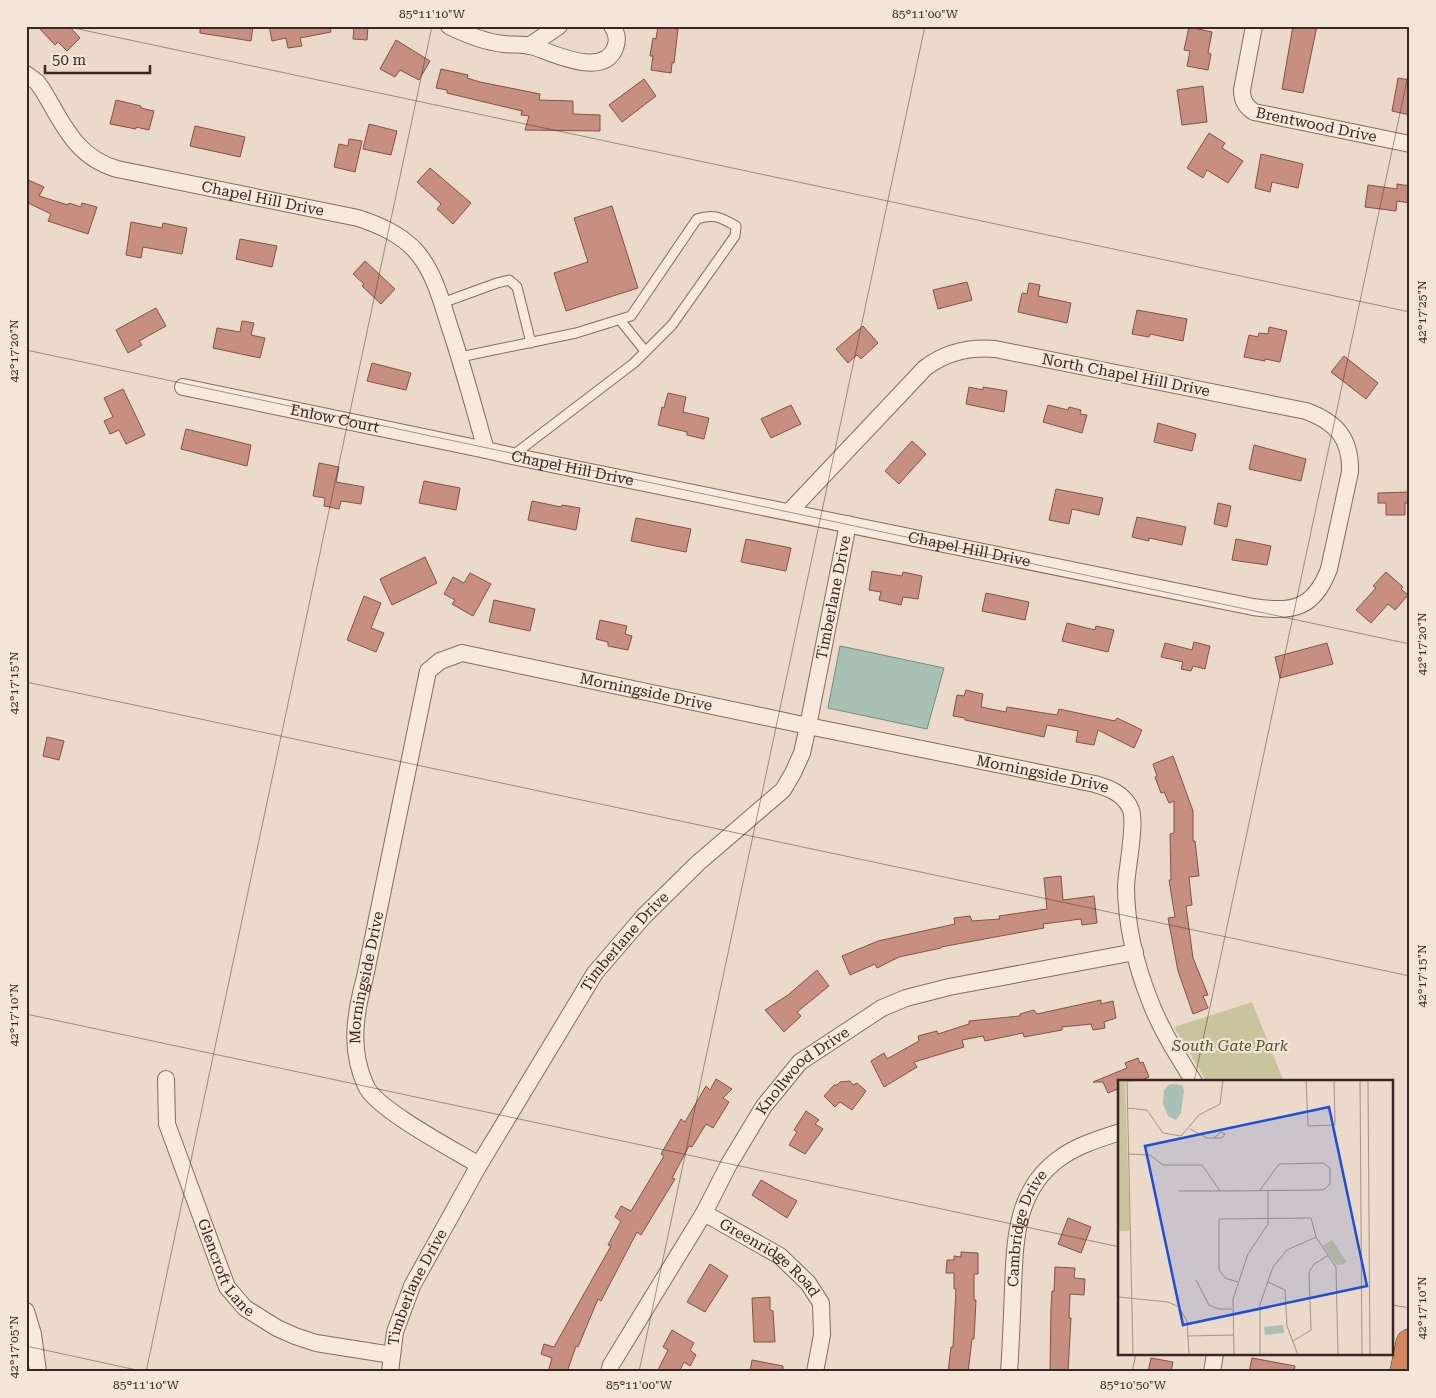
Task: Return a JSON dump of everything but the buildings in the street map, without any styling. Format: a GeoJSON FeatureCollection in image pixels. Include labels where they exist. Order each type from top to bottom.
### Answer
{"type":"FeatureCollection","features":[{"type":"Feature","properties":{"kind":"highway"},"geometry":{"type":"LineString","coordinates":[[1404,1372],[1410,1343]]}},
{"type":"Feature","properties":{"kind":"street"},"geometry":{"type":"LineString","coordinates":[[450,26],[475,38],[489,42],[529,46],[560,57],[590,63],[600,62],[610,57],[615,49],[617,39],[612,26]]}},
{"type":"Feature","properties":{"kind":"street"},"geometry":{"type":"LineString","coordinates":[[529,46],[559,26]]}},
{"type":"Feature","properties":{"kind":"street","name":"Brentwood Drive"},"geometry":{"type":"LineString","coordinates":[[1254,26],[1242,90],[1243,100],[1249,109],[1254,112],[1410,144]]}},
{"type":"Feature","properties":{"kind":"street","name":"Chapel Hill Drive"},"geometry":{"type":"LineString","coordinates":[[26,74],[42,89],[73,141],[85,153],[100,163],[350,217],[385,228],[405,241],[424,261],[442,303],[460,357],[486,450],[1252,607],[1279,610],[1289,609],[1306,603]]}},
{"type":"Feature","properties":{"kind":"street","name":"North Chapel Hill Drive"},"geometry":{"type":"LineString","coordinates":[[789,512],[925,368],[940,358],[957,351],[982,348],[995,349],[1306,411],[1329,422],[1337,429],[1348,449],[1350,472],[1329,569],[1320,590],[1306,603]]}},
{"type":"Feature","properties":{"kind":"street","name":"Enlow Court"},"geometry":{"type":"LineString","coordinates":[[182,387],[486,450]]}},
{"type":"Feature","properties":{"kind":"street","name":"Timberlane Drive"},"geometry":{"type":"LineString","coordinates":[[390,1372],[395,1332],[412,1286],[478,1165],[595,973],[644,916],[698,863],[783,790],[793,773],[802,753],[808,726],[848,524]]}},
{"type":"Feature","properties":{"kind":"street","name":"Morningside Drive"},"geometry":{"type":"LineString","coordinates":[[478,1165],[390,1112],[366,1088],[355,1045],[357,1005],[365,977],[428,671],[440,660],[462,652],[808,726],[1095,784],[1119,794],[1129,805],[1132,812],[1126,885],[1129,922],[1135,952],[1153,1008],[1163,1030],[1193,1080]]}},
{"type":"Feature","properties":{"kind":"street","name":"Knollwood Drive"},"geometry":{"type":"LineString","coordinates":[[609,1372],[611,1365],[704,1213],[729,1164],[764,1106],[800,1062],[882,1008],[906,998],[949,987],[1135,952]]}},
{"type":"Feature","properties":{"kind":"street","name":"Glencroft Lane"},"geometry":{"type":"LineString","coordinates":[[166,1079],[167,1124],[227,1287],[245,1308],[277,1328],[295,1336],[316,1343],[392,1355]]}},
{"type":"Feature","properties":{"kind":"street","name":"Cambridge Drive"},"geometry":{"type":"LineString","coordinates":[[1009,1372],[1015,1244],[1018,1221],[1026,1200],[1044,1172],[1060,1158],[1084,1145],[1118,1133]]}},
{"type":"Feature","properties":{"kind":"street","name":"Greenridge Road"},"geometry":{"type":"LineString","coordinates":[[704,1213],[780,1256],[808,1283],[821,1303],[822,1335],[815,1372]]}},
{"type":"Feature","properties":{"kind":"street"},"geometry":{"type":"LineString","coordinates":[[26,1311],[33,1334],[38,1372]]}},
{"type":"Feature","properties":{"kind":"street"},"geometry":{"type":"LineString","coordinates":[[1212,1372],[1215,1356]]}},
{"type":"Feature","properties":{"kind":"lane"},"geometry":{"type":"LineString","coordinates":[[460,357],[531,343],[631,316],[697,219],[708,215],[721,218],[736,226],[736,236],[672,325],[626,368],[512,456]]}},
{"type":"Feature","properties":{"kind":"lane"},"geometry":{"type":"LineString","coordinates":[[442,303],[497,282],[509,280],[517,288],[531,343]]}},
{"type":"Feature","properties":{"kind":"lane"},"geometry":{"type":"LineString","coordinates":[[620,320],[645,351]]}},
{"type":"Feature","properties":{"kind":"green space","name":"South Gate Park"},"geometry":{"type":"Polygon","coordinates":[[[1252,1002],[1283,1080],[1206,1080],[1174,1027],[1252,1002]]]}},
{"type":"Feature","properties":{"kind":"shaded area"},"geometry":{"type":"Polygon","coordinates":[[[840,646],[944,668],[927,729],[828,708],[840,646]]]}}]}
